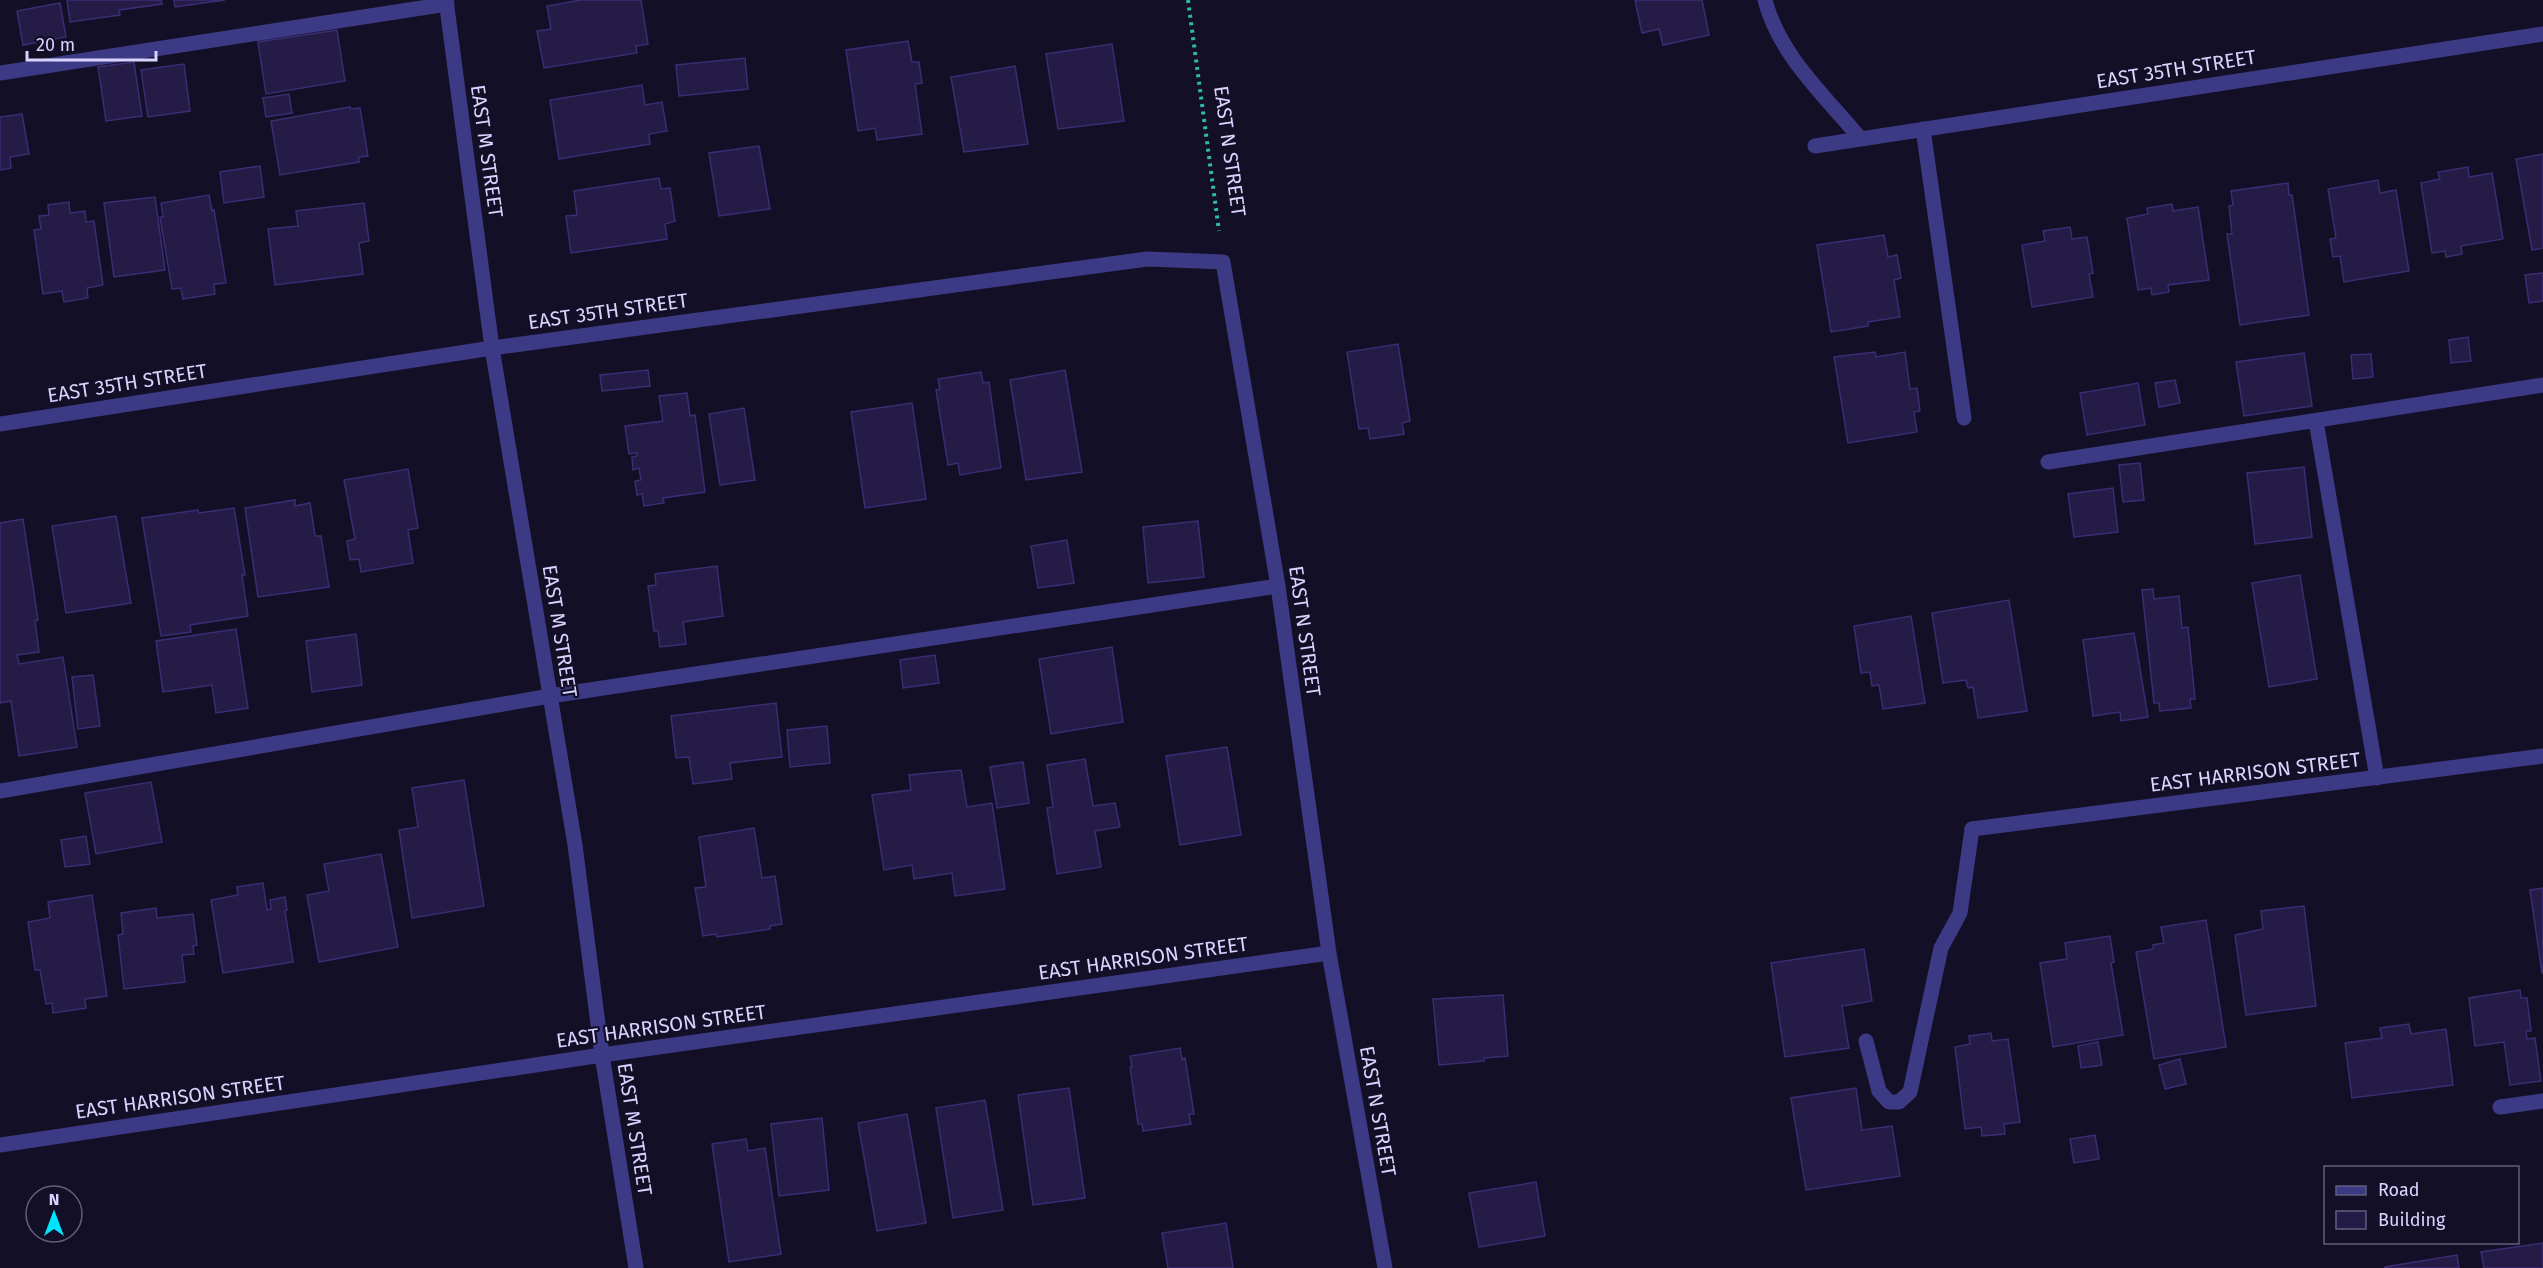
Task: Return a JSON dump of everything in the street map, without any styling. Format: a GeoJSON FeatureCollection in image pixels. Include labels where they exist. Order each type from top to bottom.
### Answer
{"type":"FeatureCollection","features":[{"type":"Feature","properties":{"kind":"street"},"geometry":{"type":"LineString","coordinates":[[1765,0],[1777,34],[1792,58],[1860,138]]}},
{"type":"Feature","properties":{"kind":"street"},"geometry":{"type":"LineString","coordinates":[[0,73],[446,2]]}},
{"type":"Feature","properties":{"kind":"street","name":"EAST M STREET"},"geometry":{"type":"LineString","coordinates":[[446,2],[492,348],[575,845],[602,1055],[636,1268]]}},
{"type":"Feature","properties":{"kind":"street","name":"EAST 35TH STREET"},"geometry":{"type":"LineString","coordinates":[[1815,146],[2543,34]]}},
{"type":"Feature","properties":{"kind":"street"},"geometry":{"type":"LineString","coordinates":[[1923,129],[1964,418]]}},
{"type":"Feature","properties":{"kind":"street","name":"EAST 35TH STREET"},"geometry":{"type":"LineString","coordinates":[[0,424],[492,348],[1148,260],[1223,262]]}},
{"type":"Feature","properties":{"kind":"street","name":"EAST N STREET"},"geometry":{"type":"LineString","coordinates":[[1223,262],[1278,586],[1329,953],[1385,1268]]}},
{"type":"Feature","properties":{"kind":"street"},"geometry":{"type":"LineString","coordinates":[[2048,462],[2543,385]]}},
{"type":"Feature","properties":{"kind":"street"},"geometry":{"type":"LineString","coordinates":[[2316,421],[2377,778]]}},
{"type":"Feature","properties":{"kind":"street"},"geometry":{"type":"LineString","coordinates":[[0,791],[550,696],[1278,586]]}},
{"type":"Feature","properties":{"kind":"street","name":"EAST HARRISON STREET"},"geometry":{"type":"LineString","coordinates":[[1866,1041],[1879,1091],[1889,1102],[1899,1102],[1910,1092],[1941,948],[1960,913],[1972,829],[2543,756]]}},
{"type":"Feature","properties":{"kind":"street","name":"EAST HARRISON STREET"},"geometry":{"type":"LineString","coordinates":[[0,1145],[602,1055],[1329,953]]}},
{"type":"Feature","properties":{"kind":"street"},"geometry":{"type":"LineString","coordinates":[[2500,1107],[2543,1101]]}},
{"type":"Feature","properties":{"kind":"path","name":"EAST N STREET"},"geometry":{"type":"LineString","coordinates":[[1188,0],[1223,262]]}},
{"type":"Feature","properties":{"kind":"building"},"geometry":{"type":"Polygon","coordinates":[[[67,0],[161,0],[162,4],[119,10],[120,15],[70,22],[67,0]]]}},
{"type":"Feature","properties":{"kind":"building"},"geometry":{"type":"Polygon","coordinates":[[[174,0],[225,0],[175,7],[174,0]]]}},
{"type":"Feature","properties":{"kind":"building"},"geometry":{"type":"Polygon","coordinates":[[[581,0],[641,0],[648,44],[636,46],[637,53],[544,68],[537,31],[551,29],[547,6],[581,0]]]}},
{"type":"Feature","properties":{"kind":"building"},"geometry":{"type":"Polygon","coordinates":[[[1635,0],[1702,0],[1709,35],[1663,45],[1659,29],[1642,33],[1635,0]]]}},
{"type":"Feature","properties":{"kind":"building"},"geometry":{"type":"Polygon","coordinates":[[[60,3],[66,37],[23,45],[17,11],[60,3]]]}},
{"type":"Feature","properties":{"kind":"building"},"geometry":{"type":"Polygon","coordinates":[[[337,30],[345,81],[266,94],[258,42],[337,30]]]}},
{"type":"Feature","properties":{"kind":"building"},"geometry":{"type":"Polygon","coordinates":[[[908,41],[912,62],[919,62],[922,83],[915,84],[922,134],[877,140],[875,128],[858,131],[846,50],[908,41]]]}},
{"type":"Feature","properties":{"kind":"building"},"geometry":{"type":"Polygon","coordinates":[[[1112,44],[1124,121],[1058,129],[1046,54],[1112,44]]]}},
{"type":"Feature","properties":{"kind":"building"},"geometry":{"type":"Polygon","coordinates":[[[745,58],[748,89],[679,96],[676,65],[745,58]]]}},
{"type":"Feature","properties":{"kind":"building"},"geometry":{"type":"Polygon","coordinates":[[[134,62],[142,116],[106,121],[98,67],[134,62]]]}},
{"type":"Feature","properties":{"kind":"building"},"geometry":{"type":"Polygon","coordinates":[[[184,64],[190,111],[148,117],[141,70],[184,64]]]}},
{"type":"Feature","properties":{"kind":"building"},"geometry":{"type":"Polygon","coordinates":[[[1015,66],[1028,144],[964,152],[951,77],[1015,66]]]}},
{"type":"Feature","properties":{"kind":"building"},"geometry":{"type":"Polygon","coordinates":[[[642,85],[645,105],[662,102],[667,131],[649,134],[650,144],[559,159],[550,100],[642,85]]]}},
{"type":"Feature","properties":{"kind":"building"},"geometry":{"type":"Polygon","coordinates":[[[289,94],[292,113],[266,117],[263,98],[289,94]]]}},
{"type":"Feature","properties":{"kind":"building"},"geometry":{"type":"Polygon","coordinates":[[[350,107],[350,109],[360,108],[368,156],[359,157],[359,162],[280,175],[271,121],[350,107]]]}},
{"type":"Feature","properties":{"kind":"building"},"geometry":{"type":"Polygon","coordinates":[[[22,114],[29,154],[10,157],[11,168],[0,170],[0,117],[22,114]]]}},
{"type":"Feature","properties":{"kind":"building"},"geometry":{"type":"Polygon","coordinates":[[[759,146],[770,209],[719,216],[709,153],[759,146]]]}},
{"type":"Feature","properties":{"kind":"building"},"geometry":{"type":"Polygon","coordinates":[[[2543,154],[2543,248],[2532,250],[2516,159],[2543,154]]]}},
{"type":"Feature","properties":{"kind":"building"},"geometry":{"type":"Polygon","coordinates":[[[260,166],[264,197],[224,203],[220,172],[260,166]]]}},
{"type":"Feature","properties":{"kind":"building"},"geometry":{"type":"Polygon","coordinates":[[[2468,167],[2469,177],[2492,173],[2503,239],[2461,246],[2462,254],[2446,257],[2445,251],[2432,253],[2421,183],[2440,179],[2438,172],[2468,167]]]}},
{"type":"Feature","properties":{"kind":"building"},"geometry":{"type":"Polygon","coordinates":[[[659,178],[661,189],[670,188],[675,221],[665,224],[667,239],[571,253],[566,216],[577,215],[574,191],[659,178]]]}},
{"type":"Feature","properties":{"kind":"building"},"geometry":{"type":"Polygon","coordinates":[[[2378,180],[2380,193],[2396,190],[2409,271],[2344,282],[2340,256],[2333,257],[2330,239],[2336,238],[2328,189],[2378,180]]]}},
{"type":"Feature","properties":{"kind":"building"},"geometry":{"type":"Polygon","coordinates":[[[2288,183],[2289,195],[2292,195],[2309,315],[2240,325],[2227,234],[2232,234],[2229,206],[2233,205],[2231,191],[2288,183]]]}},
{"type":"Feature","properties":{"kind":"building"},"geometry":{"type":"Polygon","coordinates":[[[209,195],[212,211],[214,210],[226,283],[214,284],[215,294],[183,299],[181,288],[172,289],[160,217],[163,217],[161,203],[209,195]]]}},
{"type":"Feature","properties":{"kind":"building"},"geometry":{"type":"Polygon","coordinates":[[[155,197],[165,270],[114,277],[104,203],[155,197]]]}},
{"type":"Feature","properties":{"kind":"building"},"geometry":{"type":"Polygon","coordinates":[[[69,202],[70,213],[85,211],[86,222],[94,221],[103,285],[87,288],[88,298],[64,302],[62,291],[43,294],[34,230],[41,229],[39,216],[49,215],[48,205],[69,202]]]}},
{"type":"Feature","properties":{"kind":"building"},"geometry":{"type":"Polygon","coordinates":[[[364,203],[369,241],[359,243],[363,274],[275,285],[268,229],[298,226],[296,211],[364,203]]]}},
{"type":"Feature","properties":{"kind":"building"},"geometry":{"type":"Polygon","coordinates":[[[2172,204],[2173,211],[2198,207],[2209,280],[2168,285],[2169,292],[2152,295],[2151,288],[2138,290],[2127,218],[2148,214],[2147,208],[2172,204]]]}},
{"type":"Feature","properties":{"kind":"building"},"geometry":{"type":"Polygon","coordinates":[[[2070,227],[2072,239],[2087,237],[2093,273],[2089,274],[2093,297],[2032,307],[2022,245],[2045,241],[2043,231],[2070,227]]]}},
{"type":"Feature","properties":{"kind":"building"},"geometry":{"type":"Polygon","coordinates":[[[1884,235],[1888,257],[1897,255],[1901,278],[1894,280],[1900,317],[1868,322],[1868,326],[1831,332],[1817,245],[1884,235]]]}},
{"type":"Feature","properties":{"kind":"building"},"geometry":{"type":"Polygon","coordinates":[[[2543,273],[2543,301],[2529,303],[2525,275],[2543,273]]]}},
{"type":"Feature","properties":{"kind":"building"},"geometry":{"type":"Polygon","coordinates":[[[2468,337],[2471,361],[2451,363],[2449,340],[2468,337]]]}},
{"type":"Feature","properties":{"kind":"building"},"geometry":{"type":"Polygon","coordinates":[[[1398,344],[1410,421],[1402,423],[1404,434],[1370,439],[1368,428],[1359,429],[1347,352],[1398,344]]]}},
{"type":"Feature","properties":{"kind":"building"},"geometry":{"type":"Polygon","coordinates":[[[1875,352],[1876,357],[1905,352],[1910,389],[1917,388],[1920,411],[1914,412],[1917,432],[1848,443],[1834,357],[1875,352]]]}},
{"type":"Feature","properties":{"kind":"building"},"geometry":{"type":"Polygon","coordinates":[[[2304,353],[2312,406],[2244,416],[2236,362],[2304,353]]]}},
{"type":"Feature","properties":{"kind":"building"},"geometry":{"type":"Polygon","coordinates":[[[2371,354],[2373,377],[2353,379],[2351,355],[2371,354]]]}},
{"type":"Feature","properties":{"kind":"building"},"geometry":{"type":"Polygon","coordinates":[[[648,370],[650,386],[602,391],[600,375],[648,370]]]}},
{"type":"Feature","properties":{"kind":"building"},"geometry":{"type":"Polygon","coordinates":[[[1065,370],[1082,472],[1026,480],[1010,380],[1065,370]]]}},
{"type":"Feature","properties":{"kind":"building"},"geometry":{"type":"Polygon","coordinates":[[[981,372],[983,383],[989,382],[1001,468],[960,475],[958,463],[948,465],[936,390],[940,389],[938,379],[981,372]]]}},
{"type":"Feature","properties":{"kind":"building"},"geometry":{"type":"Polygon","coordinates":[[[2175,380],[2180,403],[2159,407],[2155,383],[2175,380]]]}},
{"type":"Feature","properties":{"kind":"building"},"geometry":{"type":"Polygon","coordinates":[[[2138,383],[2145,425],[2087,435],[2080,393],[2138,383]]]}},
{"type":"Feature","properties":{"kind":"building"},"geometry":{"type":"Polygon","coordinates":[[[687,393],[690,416],[695,415],[705,492],[663,498],[664,503],[644,506],[642,494],[637,495],[635,481],[641,480],[639,468],[633,470],[632,457],[637,456],[637,453],[629,454],[625,426],[663,421],[659,396],[687,393]]]}},
{"type":"Feature","properties":{"kind":"building"},"geometry":{"type":"Polygon","coordinates":[[[912,403],[926,499],[865,508],[851,412],[912,403]]]}},
{"type":"Feature","properties":{"kind":"building"},"geometry":{"type":"Polygon","coordinates":[[[744,408],[755,480],[720,485],[709,414],[744,408]]]}},
{"type":"Feature","properties":{"kind":"building"},"geometry":{"type":"Polygon","coordinates":[[[2140,463],[2144,500],[2123,502],[2119,465],[2140,463]]]}},
{"type":"Feature","properties":{"kind":"building"},"geometry":{"type":"Polygon","coordinates":[[[2304,467],[2312,537],[2255,544],[2247,473],[2304,467]]]}},
{"type":"Feature","properties":{"kind":"building"},"geometry":{"type":"Polygon","coordinates":[[[408,469],[418,528],[408,530],[413,563],[361,572],[359,559],[350,560],[347,541],[355,539],[344,480],[408,469]]]}},
{"type":"Feature","properties":{"kind":"building"},"geometry":{"type":"Polygon","coordinates":[[[2113,488],[2118,532],[2074,537],[2068,494],[2113,488]]]}},
{"type":"Feature","properties":{"kind":"building"},"geometry":{"type":"Polygon","coordinates":[[[295,500],[295,506],[310,503],[315,536],[321,536],[329,587],[258,597],[245,508],[295,500]]]}},
{"type":"Feature","properties":{"kind":"building"},"geometry":{"type":"Polygon","coordinates":[[[234,508],[245,575],[242,575],[248,616],[190,625],[191,632],[161,636],[142,518],[198,510],[199,513],[234,508]]]}},
{"type":"Feature","properties":{"kind":"building"},"geometry":{"type":"Polygon","coordinates":[[[116,516],[131,603],[66,613],[52,526],[116,516]]]}},
{"type":"Feature","properties":{"kind":"building"},"geometry":{"type":"Polygon","coordinates":[[[23,519],[38,620],[35,621],[39,652],[17,655],[19,664],[63,657],[77,747],[19,756],[11,701],[0,703],[0,523],[23,519]]]}},
{"type":"Feature","properties":{"kind":"building"},"geometry":{"type":"Polygon","coordinates":[[[1198,521],[1204,577],[1148,583],[1143,527],[1198,521]]]}},
{"type":"Feature","properties":{"kind":"building"},"geometry":{"type":"Polygon","coordinates":[[[1067,540],[1074,583],[1038,588],[1031,546],[1067,540]]]}},
{"type":"Feature","properties":{"kind":"building"},"geometry":{"type":"Polygon","coordinates":[[[717,566],[723,616],[683,622],[686,644],[660,647],[658,631],[654,631],[648,586],[656,585],[655,574],[717,566]]]}},
{"type":"Feature","properties":{"kind":"building"},"geometry":{"type":"Polygon","coordinates":[[[2300,575],[2317,679],[2269,687],[2252,583],[2300,575]]]}},
{"type":"Feature","properties":{"kind":"building"},"geometry":{"type":"Polygon","coordinates":[[[2153,589],[2154,599],[2179,596],[2182,628],[2188,627],[2195,699],[2190,699],[2191,708],[2160,711],[2159,703],[2154,703],[2142,590],[2153,589]]]}},
{"type":"Feature","properties":{"kind":"building"},"geometry":{"type":"Polygon","coordinates":[[[2009,600],[2027,711],[1978,718],[1973,687],[1968,688],[1966,680],[1943,683],[1932,613],[2009,600]]]}},
{"type":"Feature","properties":{"kind":"building"},"geometry":{"type":"Polygon","coordinates":[[[1911,616],[1925,703],[1883,709],[1879,685],[1872,686],[1870,672],[1861,673],[1854,626],[1911,616]]]}},
{"type":"Feature","properties":{"kind":"building"},"geometry":{"type":"Polygon","coordinates":[[[236,629],[248,708],[216,713],[212,685],[163,692],[156,641],[236,629]]]}},
{"type":"Feature","properties":{"kind":"building"},"geometry":{"type":"Polygon","coordinates":[[[2134,633],[2148,717],[2121,721],[2120,712],[2093,716],[2083,640],[2134,633]]]}},
{"type":"Feature","properties":{"kind":"building"},"geometry":{"type":"Polygon","coordinates":[[[356,634],[362,685],[312,692],[306,641],[356,634]]]}},
{"type":"Feature","properties":{"kind":"building"},"geometry":{"type":"Polygon","coordinates":[[[1112,647],[1123,722],[1051,734],[1039,659],[1112,647]]]}},
{"type":"Feature","properties":{"kind":"building"},"geometry":{"type":"Polygon","coordinates":[[[935,655],[939,683],[903,688],[900,660],[935,655]]]}},
{"type":"Feature","properties":{"kind":"building"},"geometry":{"type":"Polygon","coordinates":[[[93,675],[100,726],[78,729],[72,677],[93,675]]]}},
{"type":"Feature","properties":{"kind":"building"},"geometry":{"type":"Polygon","coordinates":[[[776,703],[782,757],[730,763],[732,779],[693,784],[689,757],[676,758],[671,716],[776,703]]]}},
{"type":"Feature","properties":{"kind":"building"},"geometry":{"type":"Polygon","coordinates":[[[827,726],[830,763],[790,767],[787,730],[827,726]]]}},
{"type":"Feature","properties":{"kind":"building"},"geometry":{"type":"Polygon","coordinates":[[[1227,747],[1241,835],[1180,845],[1166,756],[1227,747]]]}},
{"type":"Feature","properties":{"kind":"building"},"geometry":{"type":"Polygon","coordinates":[[[1085,759],[1093,806],[1115,803],[1120,827],[1095,831],[1101,867],[1057,874],[1047,808],[1053,807],[1047,765],[1085,759]]]}},
{"type":"Feature","properties":{"kind":"building"},"geometry":{"type":"Polygon","coordinates":[[[1023,762],[1029,803],[997,808],[990,767],[1023,762]]]}},
{"type":"Feature","properties":{"kind":"building"},"geometry":{"type":"Polygon","coordinates":[[[961,770],[967,807],[992,803],[1005,889],[955,896],[952,873],[914,879],[912,865],[884,870],[872,795],[911,790],[909,775],[961,770]]]}},
{"type":"Feature","properties":{"kind":"building"},"geometry":{"type":"Polygon","coordinates":[[[464,780],[484,906],[412,918],[399,830],[418,827],[412,788],[464,780]]]}},
{"type":"Feature","properties":{"kind":"building"},"geometry":{"type":"Polygon","coordinates":[[[151,782],[162,842],[96,854],[85,793],[151,782]]]}},
{"type":"Feature","properties":{"kind":"building"},"geometry":{"type":"Polygon","coordinates":[[[754,828],[762,878],[775,876],[782,924],[770,926],[770,929],[717,937],[716,934],[703,936],[695,888],[706,887],[699,837],[754,828]]]}},
{"type":"Feature","properties":{"kind":"building"},"geometry":{"type":"Polygon","coordinates":[[[86,836],[90,864],[65,867],[61,840],[86,836]]]}},
{"type":"Feature","properties":{"kind":"building"},"geometry":{"type":"Polygon","coordinates":[[[381,854],[398,947],[319,962],[307,895],[329,891],[324,864],[381,854]]]}},
{"type":"Feature","properties":{"kind":"building"},"geometry":{"type":"Polygon","coordinates":[[[263,883],[267,910],[271,909],[270,900],[285,897],[293,962],[223,973],[211,900],[238,895],[237,887],[263,883]]]}},
{"type":"Feature","properties":{"kind":"building"},"geometry":{"type":"Polygon","coordinates":[[[2543,888],[2543,973],[2542,973],[2530,890],[2543,888]]]}},
{"type":"Feature","properties":{"kind":"building"},"geometry":{"type":"Polygon","coordinates":[[[92,895],[107,996],[85,999],[86,1008],[53,1013],[52,1003],[46,1004],[40,970],[35,970],[28,922],[50,918],[48,902],[92,895]]]}},
{"type":"Feature","properties":{"kind":"building"},"geometry":{"type":"Polygon","coordinates":[[[2304,906],[2316,1006],[2246,1015],[2235,935],[2263,929],[2261,911],[2304,906]]]}},
{"type":"Feature","properties":{"kind":"building"},"geometry":{"type":"Polygon","coordinates":[[[156,908],[157,918],[193,914],[197,945],[193,946],[194,954],[182,955],[185,982],[124,989],[118,935],[123,934],[121,913],[156,908]]]}},
{"type":"Feature","properties":{"kind":"building"},"geometry":{"type":"Polygon","coordinates":[[[2206,920],[2226,1047],[2154,1059],[2136,952],[2153,949],[2153,945],[2164,943],[2161,927],[2206,920]]]}},
{"type":"Feature","properties":{"kind":"building"},"geometry":{"type":"Polygon","coordinates":[[[2110,936],[2114,962],[2111,963],[2123,1035],[2053,1047],[2040,963],[2067,959],[2065,943],[2110,936]]]}},
{"type":"Feature","properties":{"kind":"building"},"geometry":{"type":"Polygon","coordinates":[[[1864,949],[1872,1001],[1842,1006],[1849,1048],[1785,1057],[1771,963],[1864,949]]]}},
{"type":"Feature","properties":{"kind":"building"},"geometry":{"type":"Polygon","coordinates":[[[2520,990],[2521,998],[2527,998],[2531,1031],[2526,1031],[2527,1039],[2535,1038],[2541,1081],[2510,1085],[2504,1042],[2475,1046],[2469,998],[2520,990]]]}},
{"type":"Feature","properties":{"kind":"building"},"geometry":{"type":"Polygon","coordinates":[[[1503,995],[1508,1056],[1484,1058],[1484,1061],[1439,1065],[1433,999],[1503,995]]]}},
{"type":"Feature","properties":{"kind":"building"},"geometry":{"type":"Polygon","coordinates":[[[2409,1024],[2411,1034],[2446,1029],[2453,1085],[2352,1098],[2345,1043],[2382,1038],[2380,1028],[2409,1024]]]}},
{"type":"Feature","properties":{"kind":"building"},"geometry":{"type":"Polygon","coordinates":[[[1991,1033],[1992,1041],[2008,1039],[2020,1122],[2004,1124],[2005,1134],[1982,1136],[1981,1127],[1965,1129],[1955,1047],[1970,1044],[1969,1036],[1991,1033]]]}},
{"type":"Feature","properties":{"kind":"building"},"geometry":{"type":"Polygon","coordinates":[[[2098,1042],[2102,1065],[2081,1068],[2078,1046],[2098,1042]]]}},
{"type":"Feature","properties":{"kind":"building"},"geometry":{"type":"Polygon","coordinates":[[[1180,1048],[1182,1059],[1185,1058],[1194,1114],[1189,1114],[1191,1124],[1143,1131],[1142,1124],[1138,1124],[1130,1056],[1180,1048]]]}},
{"type":"Feature","properties":{"kind":"building"},"geometry":{"type":"Polygon","coordinates":[[[2180,1059],[2186,1084],[2165,1089],[2159,1065],[2180,1059]]]}},
{"type":"Feature","properties":{"kind":"building"},"geometry":{"type":"Polygon","coordinates":[[[1069,1088],[1085,1198],[1033,1205],[1018,1095],[1069,1088]]]}},
{"type":"Feature","properties":{"kind":"building"},"geometry":{"type":"Polygon","coordinates":[[[1856,1088],[1862,1130],[1892,1126],[1900,1176],[1806,1190],[1791,1098],[1856,1088]]]}},
{"type":"Feature","properties":{"kind":"building"},"geometry":{"type":"Polygon","coordinates":[[[985,1100],[1003,1210],[953,1218],[936,1108],[985,1100]]]}},
{"type":"Feature","properties":{"kind":"building"},"geometry":{"type":"Polygon","coordinates":[[[907,1114],[926,1223],[877,1231],[858,1123],[907,1114]]]}},
{"type":"Feature","properties":{"kind":"building"},"geometry":{"type":"Polygon","coordinates":[[[822,1118],[829,1190],[779,1196],[771,1124],[822,1118]]]}},
{"type":"Feature","properties":{"kind":"building"},"geometry":{"type":"Polygon","coordinates":[[[2095,1135],[2099,1159],[2074,1163],[2070,1139],[2095,1135]]]}},
{"type":"Feature","properties":{"kind":"building"},"geometry":{"type":"Polygon","coordinates":[[[746,1139],[748,1151],[765,1148],[781,1254],[729,1262],[712,1144],[746,1139]]]}},
{"type":"Feature","properties":{"kind":"building"},"geometry":{"type":"Polygon","coordinates":[[[1536,1182],[1545,1236],[1479,1247],[1469,1193],[1536,1182]]]}},
{"type":"Feature","properties":{"kind":"building"},"geometry":{"type":"Polygon","coordinates":[[[1226,1223],[1233,1268],[1168,1268],[1162,1233],[1226,1223]]]}},
{"type":"Feature","properties":{"kind":"building"},"geometry":{"type":"Polygon","coordinates":[[[2543,1243],[2543,1268],[2484,1268],[2481,1252],[2543,1243]]]}},
{"type":"Feature","properties":{"kind":"building"},"geometry":{"type":"Polygon","coordinates":[[[2457,1255],[2459,1268],[2385,1268],[2385,1267],[2457,1255]]]}}]}
